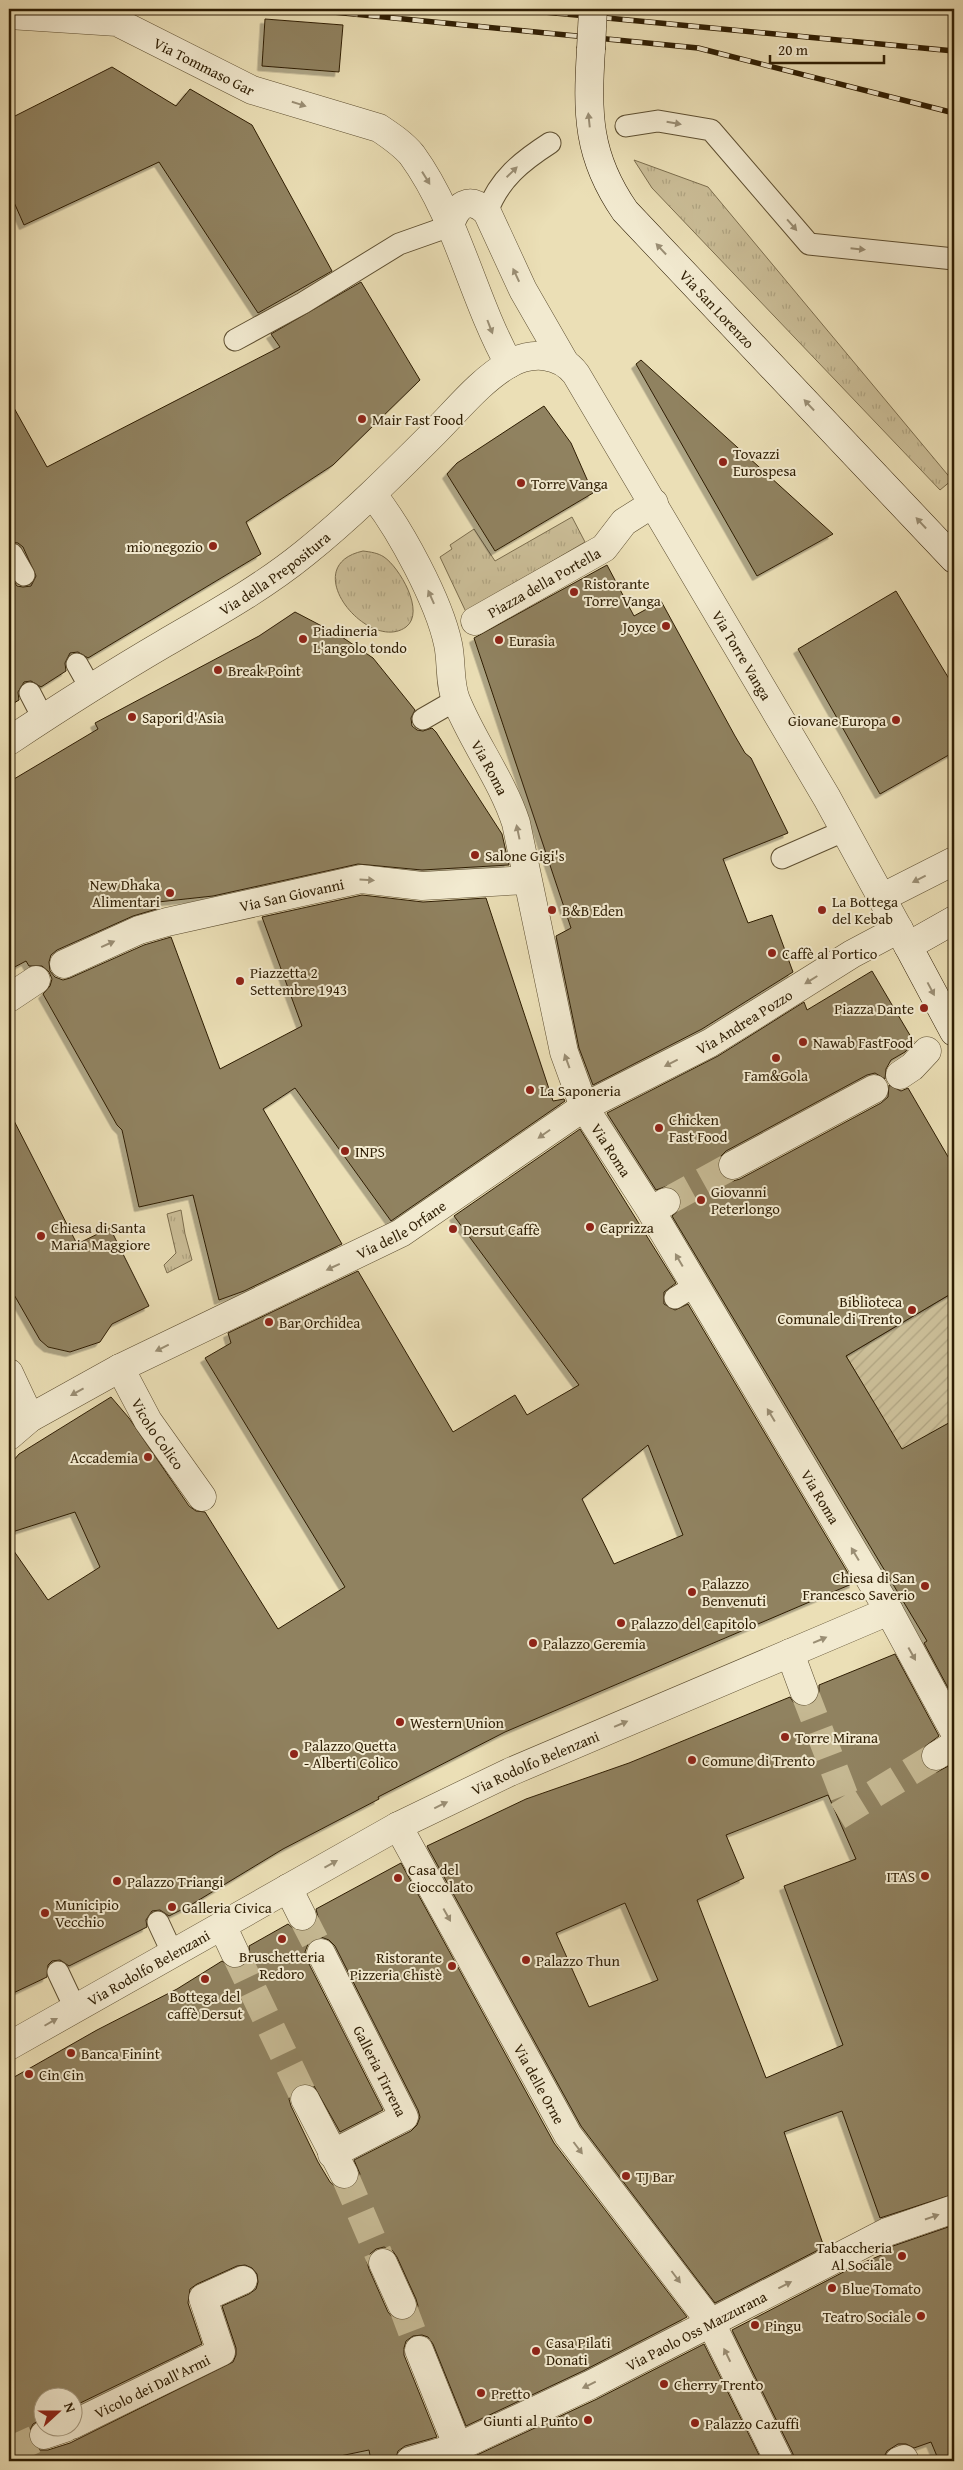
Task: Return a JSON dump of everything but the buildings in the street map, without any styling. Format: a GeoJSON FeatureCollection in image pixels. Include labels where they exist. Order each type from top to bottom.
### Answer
{"type":"FeatureCollection","features":[{"type":"Feature","properties":{"kind":"street","name":"Via San Lorenzo"},"geometry":{"type":"LineString","coordinates":[[593,9],[588,110],[594,147],[612,192],[625,212],[954,559]]}},
{"type":"Feature","properties":{"kind":"street","name":"Via Tommaso Gar"},"geometry":{"type":"LineString","coordinates":[[9,15],[117,22],[252,90],[379,128],[396,139],[411,154],[430,184],[450,226],[492,334],[508,364]]}},
{"type":"Feature","properties":{"kind":"street"},"geometry":{"type":"LineString","coordinates":[[450,226],[453,214],[459,207],[469,203],[481,206],[488,212]]}},
{"type":"Feature","properties":{"kind":"street","name":"Via Torre Vanga"},"geometry":{"type":"LineString","coordinates":[[488,212],[523,290],[565,363],[576,374],[654,503],[846,830],[954,1032]]}},
{"type":"Feature","properties":{"kind":"street"},"geometry":{"type":"LineString","coordinates":[[508,364],[529,357],[548,356],[558,358],[565,363]]}},
{"type":"Feature","properties":{"kind":"street","name":"Via della Prepositura"},"geometry":{"type":"LineString","coordinates":[[9,741],[90,687],[272,577],[373,495],[470,397],[508,364]]}},
{"type":"Feature","properties":{"kind":"street","name":"Via Roma"},"geometry":{"type":"LineString","coordinates":[[373,495],[388,514],[406,546],[436,609],[448,642],[456,700],[494,777],[509,802],[516,823],[564,1052],[584,1107],[651,1211],[685,1292],[889,1611],[954,1731]]}},
{"type":"Feature","properties":{"kind":"street","name":"Piazza della Portella"},"geometry":{"type":"LineString","coordinates":[[475,621],[604,548],[624,522],[654,503]]}},
{"type":"Feature","properties":{"kind":"street"},"geometry":{"type":"LineString","coordinates":[[883,897],[954,861]]}},
{"type":"Feature","properties":{"kind":"street","name":"Via San Giovanni"},"geometry":{"type":"LineString","coordinates":[[64,964],[139,930],[167,922],[361,879],[422,886],[527,880]]}},
{"type":"Feature","properties":{"kind":"street"},"geometry":{"type":"LineString","coordinates":[[904,937],[954,920]]}},
{"type":"Feature","properties":{"kind":"street","name":"Via Andrea Pozzo"},"geometry":{"type":"LineString","coordinates":[[584,1107],[710,1043],[852,954],[904,937]]}},
{"type":"Feature","properties":{"kind":"street"},"geometry":{"type":"LineString","coordinates":[[9,998],[36,980]]}},
{"type":"Feature","properties":{"kind":"street"},"geometry":{"type":"LineString","coordinates":[[900,1075],[912,1067],[927,1051]]}},
{"type":"Feature","properties":{"kind":"street"},"geometry":{"type":"LineString","coordinates":[[733,1165],[874,1089]]}},
{"type":"Feature","properties":{"kind":"street","name":"Via delle Orfane"},"geometry":{"type":"LineString","coordinates":[[9,1436],[30,1418],[120,1368],[401,1233],[584,1107]]}},
{"type":"Feature","properties":{"kind":"street","name":"Vicolo Colico"},"geometry":{"type":"LineString","coordinates":[[120,1368],[148,1421],[202,1497]]}},
{"type":"Feature","properties":{"kind":"street"},"geometry":{"type":"LineString","coordinates":[[9,1374],[30,1418]]}},
{"type":"Feature","properties":{"kind":"street","name":"Via Rodolfo Belenzani"},"geometry":{"type":"LineString","coordinates":[[9,2046],[172,1952],[398,1826],[519,1768],[889,1611]]}},
{"type":"Feature","properties":{"kind":"street"},"geometry":{"type":"LineString","coordinates":[[790,1653],[804,1691]]}},
{"type":"Feature","properties":{"kind":"street","name":"Via delle Orne"},"geometry":{"type":"LineString","coordinates":[[398,1826],[568,2135],[710,2323],[779,2461]]}},
{"type":"Feature","properties":{"kind":"street"},"geometry":{"type":"LineString","coordinates":[[288,1888],[302,1916]]}},
{"type":"Feature","properties":{"kind":"street","name":"Galleria Tirrena"},"geometry":{"type":"LineString","coordinates":[[305,2099],[338,2164],[404,2117],[320,1953]]}},
{"type":"Feature","properties":{"kind":"street","name":"Via Paolo Oss Mazzurana"},"geometry":{"type":"LineString","coordinates":[[410,2461],[458,2446],[590,2385],[887,2232],[954,2210]]}},
{"type":"Feature","properties":{"kind":"street"},"geometry":{"type":"LineString","coordinates":[[383,2263],[402,2305]]}},
{"type":"Feature","properties":{"kind":"street","name":"Vicolo dei Dall'Armi"},"geometry":{"type":"LineString","coordinates":[[82,2420],[221,2352],[203,2298],[243,2280]]}},
{"type":"Feature","properties":{"kind":"street"},"geometry":{"type":"LineString","coordinates":[[419,2350],[458,2446]]}},
{"type":"Feature","properties":{"kind":"street"},"geometry":{"type":"LineString","coordinates":[[899,2461],[904,2459],[904,2461]]}},
{"type":"Feature","properties":{"kind":"lane"},"geometry":{"type":"LineString","coordinates":[[626,126],[658,121],[711,130],[809,244],[954,259]]}},
{"type":"Feature","properties":{"kind":"lane"},"geometry":{"type":"LineString","coordinates":[[488,212],[492,199],[505,178],[524,161],[550,143]]}},
{"type":"Feature","properties":{"kind":"lane"},"geometry":{"type":"LineString","coordinates":[[235,340],[303,303],[399,244],[450,226]]}},
{"type":"Feature","properties":{"kind":"lane"},"geometry":{"type":"LineString","coordinates":[[9,556],[12,554],[24,574]]}},
{"type":"Feature","properties":{"kind":"lane"},"geometry":{"type":"LineString","coordinates":[[77,664],[90,687]]}},
{"type":"Feature","properties":{"kind":"lane"},"geometry":{"type":"LineString","coordinates":[[30,693],[43,718]]}},
{"type":"Feature","properties":{"kind":"lane"},"geometry":{"type":"LineString","coordinates":[[423,719],[456,700]]}},
{"type":"Feature","properties":{"kind":"lane"},"geometry":{"type":"LineString","coordinates":[[782,858],[846,830]]}},
{"type":"Feature","properties":{"kind":"lane"},"geometry":{"type":"LineString","coordinates":[[158,1922],[172,1952]]}},
{"type":"Feature","properties":{"kind":"lane"},"geometry":{"type":"LineString","coordinates":[[58,1972],[75,2008]]}},
{"type":"Feature","properties":{"kind":"green space"},"geometry":{"type":"Polygon","coordinates":[[[634,160],[708,187],[952,480],[940,490],[652,188],[634,160]]]}},
{"type":"Feature","properties":{"kind":"green space"},"geometry":{"type":"Polygon","coordinates":[[[572,517],[585,542],[466,612],[440,557],[452,549],[450,545],[474,529],[495,561],[572,517]]]}},
{"type":"Feature","properties":{"kind":"green space"},"geometry":{"type":"Polygon","coordinates":[[[363,551],[384,557],[397,570],[403,580],[412,601],[413,611],[411,620],[406,627],[391,632],[374,629],[358,619],[345,605],[337,589],[336,573],[344,560],[363,551]]]}},
{"type":"Feature","properties":{"kind":"green space"},"geometry":{"type":"Polygon","coordinates":[[[181,1210],[192,1260],[167,1273],[164,1265],[176,1253],[167,1214],[181,1210]]]}},
{"type":"Feature","properties":{"kind":"green space"},"geometry":{"type":"Polygon","coordinates":[[[954,1292],[954,1421],[902,1451],[846,1356],[954,1292]]]}},
{"type":"Feature","properties":{"kind":"tunnel"},"geometry":{"type":"LineString","coordinates":[[666,1202],[733,1165]]}},
{"type":"Feature","properties":{"kind":"tunnel"},"geometry":{"type":"LineString","coordinates":[[804,1691],[849,1808]]}},
{"type":"Feature","properties":{"kind":"tunnel"},"geometry":{"type":"LineString","coordinates":[[838,1816],[936,1756]]}},
{"type":"Feature","properties":{"kind":"tunnel"},"geometry":{"type":"LineString","coordinates":[[302,1916],[321,1953]]}},
{"type":"Feature","properties":{"kind":"tunnel"},"geometry":{"type":"LineString","coordinates":[[235,1953],[305,2099]]}},
{"type":"Feature","properties":{"kind":"tunnel"},"geometry":{"type":"LineString","coordinates":[[344,2174],[381,2260]]}},
{"type":"Feature","properties":{"kind":"tunnel"},"geometry":{"type":"LineString","coordinates":[[402,2305],[419,2350]]}},
{"type":"Feature","properties":{"kind":"tunnel"},"geometry":{"type":"LineString","coordinates":[[9,2451],[37,2438]]}},
{"type":"Feature","properties":{"kind":"railway"},"geometry":{"type":"LineString","coordinates":[[303,9],[698,48],[954,113]]}},
{"type":"Feature","properties":{"kind":"railway"},"geometry":{"type":"LineString","coordinates":[[513,9],[954,51]]}},
{"type":"Feature","properties":{"kind":"place","name":"Mair Fast Food"},"geometry":{"type":"Point","coordinates":[362,419]}},
{"type":"Feature","properties":{"kind":"place","name":"Tovazzi Eurospesa"},"geometry":{"type":"Point","coordinates":[723,462]}},
{"type":"Feature","properties":{"kind":"place","name":"Torre Vanga"},"geometry":{"type":"Point","coordinates":[521,483]}},
{"type":"Feature","properties":{"kind":"place","name":"mio negozio"},"geometry":{"type":"Point","coordinates":[213,546]}},
{"type":"Feature","properties":{"kind":"place","name":"Ristorante Torre Vanga"},"geometry":{"type":"Point","coordinates":[574,592]}},
{"type":"Feature","properties":{"kind":"place","name":"Joyce"},"geometry":{"type":"Point","coordinates":[666,626]}},
{"type":"Feature","properties":{"kind":"place","name":"Piadineria L'angolo tondo"},"geometry":{"type":"Point","coordinates":[303,639]}},
{"type":"Feature","properties":{"kind":"place","name":"Eurasia"},"geometry":{"type":"Point","coordinates":[499,640]}},
{"type":"Feature","properties":{"kind":"place","name":"Break Point"},"geometry":{"type":"Point","coordinates":[218,670]}},
{"type":"Feature","properties":{"kind":"place","name":"Sapori d'Asia"},"geometry":{"type":"Point","coordinates":[132,717]}},
{"type":"Feature","properties":{"kind":"place","name":"Giovane Europa"},"geometry":{"type":"Point","coordinates":[896,720]}},
{"type":"Feature","properties":{"kind":"place","name":"Salone Gigi's"},"geometry":{"type":"Point","coordinates":[475,855]}},
{"type":"Feature","properties":{"kind":"place","name":"New Dhaka Alimentari"},"geometry":{"type":"Point","coordinates":[170,893]}},
{"type":"Feature","properties":{"kind":"place","name":"B&B Eden"},"geometry":{"type":"Point","coordinates":[552,910]}},
{"type":"Feature","properties":{"kind":"place","name":"La Bottega del Kebab"},"geometry":{"type":"Point","coordinates":[822,910]}},
{"type":"Feature","properties":{"kind":"place","name":"Caffè al Portico"},"geometry":{"type":"Point","coordinates":[772,953]}},
{"type":"Feature","properties":{"kind":"place","name":"Piazzetta 2 Settembre 1943"},"geometry":{"type":"Point","coordinates":[240,981]}},
{"type":"Feature","properties":{"kind":"place","name":"Piazza Dante"},"geometry":{"type":"Point","coordinates":[924,1008]}},
{"type":"Feature","properties":{"kind":"place","name":"Nawab FastFood"},"geometry":{"type":"Point","coordinates":[803,1042]}},
{"type":"Feature","properties":{"kind":"place","name":"Fam&Gola"},"geometry":{"type":"Point","coordinates":[776,1058]}},
{"type":"Feature","properties":{"kind":"place","name":"La Saponeria"},"geometry":{"type":"Point","coordinates":[530,1090]}},
{"type":"Feature","properties":{"kind":"place","name":"Chicken Fast Food"},"geometry":{"type":"Point","coordinates":[659,1128]}},
{"type":"Feature","properties":{"kind":"place","name":"INPS"},"geometry":{"type":"Point","coordinates":[345,1151]}},
{"type":"Feature","properties":{"kind":"place","name":"Giovanni Peterlongo"},"geometry":{"type":"Point","coordinates":[701,1200]}},
{"type":"Feature","properties":{"kind":"place","name":"Caprizza"},"geometry":{"type":"Point","coordinates":[590,1227]}},
{"type":"Feature","properties":{"kind":"place","name":"Dersut Caffè"},"geometry":{"type":"Point","coordinates":[453,1229]}},
{"type":"Feature","properties":{"kind":"place","name":"Chiesa di Santa Maria Maggiore"},"geometry":{"type":"Point","coordinates":[41,1236]}},
{"type":"Feature","properties":{"kind":"place","name":"Biblioteca Comunale di Trento"},"geometry":{"type":"Point","coordinates":[912,1310]}},
{"type":"Feature","properties":{"kind":"place","name":"Bar Orchidea"},"geometry":{"type":"Point","coordinates":[269,1322]}},
{"type":"Feature","properties":{"kind":"place","name":"Accademia"},"geometry":{"type":"Point","coordinates":[148,1457]}},
{"type":"Feature","properties":{"kind":"place","name":"Chiesa di San Francesco Saverio"},"geometry":{"type":"Point","coordinates":[925,1586]}},
{"type":"Feature","properties":{"kind":"place","name":"Palazzo Benvenuti"},"geometry":{"type":"Point","coordinates":[692,1592]}},
{"type":"Feature","properties":{"kind":"place","name":"Palazzo del Capitolo"},"geometry":{"type":"Point","coordinates":[621,1623]}},
{"type":"Feature","properties":{"kind":"place","name":"Palazzo Geremia"},"geometry":{"type":"Point","coordinates":[533,1643]}},
{"type":"Feature","properties":{"kind":"place","name":"Western Union"},"geometry":{"type":"Point","coordinates":[400,1722]}},
{"type":"Feature","properties":{"kind":"place","name":"Torre Mirana"},"geometry":{"type":"Point","coordinates":[785,1737]}},
{"type":"Feature","properties":{"kind":"place","name":"Palazzo Quetta - Alberti Colico"},"geometry":{"type":"Point","coordinates":[294,1754]}},
{"type":"Feature","properties":{"kind":"place","name":"Comune di Trento"},"geometry":{"type":"Point","coordinates":[692,1760]}},
{"type":"Feature","properties":{"kind":"place","name":"ITAS"},"geometry":{"type":"Point","coordinates":[925,1876]}},
{"type":"Feature","properties":{"kind":"place","name":"Casa del Cioccolato"},"geometry":{"type":"Point","coordinates":[398,1878]}},
{"type":"Feature","properties":{"kind":"place","name":"Palazzo Triangi"},"geometry":{"type":"Point","coordinates":[117,1881]}},
{"type":"Feature","properties":{"kind":"place","name":"Galleria Civica"},"geometry":{"type":"Point","coordinates":[172,1907]}},
{"type":"Feature","properties":{"kind":"place","name":"Municipio Vecchio"},"geometry":{"type":"Point","coordinates":[45,1913]}},
{"type":"Feature","properties":{"kind":"place","name":"Bruschetteria Redoro"},"geometry":{"type":"Point","coordinates":[282,1939]}},
{"type":"Feature","properties":{"kind":"place","name":"Palazzo Thun"},"geometry":{"type":"Point","coordinates":[526,1960]}},
{"type":"Feature","properties":{"kind":"place","name":"Ristorante Pizzeria Chistè"},"geometry":{"type":"Point","coordinates":[452,1966]}},
{"type":"Feature","properties":{"kind":"place","name":"Bottega del caffè Dersut"},"geometry":{"type":"Point","coordinates":[205,1979]}},
{"type":"Feature","properties":{"kind":"place","name":"Banca Finint"},"geometry":{"type":"Point","coordinates":[71,2053]}},
{"type":"Feature","properties":{"kind":"place","name":"Cin Cin"},"geometry":{"type":"Point","coordinates":[29,2074]}},
{"type":"Feature","properties":{"kind":"place","name":"TJ Bar"},"geometry":{"type":"Point","coordinates":[626,2176]}},
{"type":"Feature","properties":{"kind":"place","name":"Tabaccheria Al Sociale"},"geometry":{"type":"Point","coordinates":[902,2256]}},
{"type":"Feature","properties":{"kind":"place","name":"Blue Tomato"},"geometry":{"type":"Point","coordinates":[832,2288]}},
{"type":"Feature","properties":{"kind":"place","name":"Teatro Sociale"},"geometry":{"type":"Point","coordinates":[921,2316]}},
{"type":"Feature","properties":{"kind":"place","name":"Pingu"},"geometry":{"type":"Point","coordinates":[755,2325]}},
{"type":"Feature","properties":{"kind":"place","name":"Casa Pilati Donati"},"geometry":{"type":"Point","coordinates":[536,2351]}},
{"type":"Feature","properties":{"kind":"place","name":"Cherry Trento"},"geometry":{"type":"Point","coordinates":[664,2384]}},
{"type":"Feature","properties":{"kind":"place","name":"Pretto"},"geometry":{"type":"Point","coordinates":[481,2393]}},
{"type":"Feature","properties":{"kind":"place","name":"Giunti al Punto"},"geometry":{"type":"Point","coordinates":[588,2420]}},
{"type":"Feature","properties":{"kind":"place","name":"Palazzo Cazuffi"},"geometry":{"type":"Point","coordinates":[695,2423]}}]}
